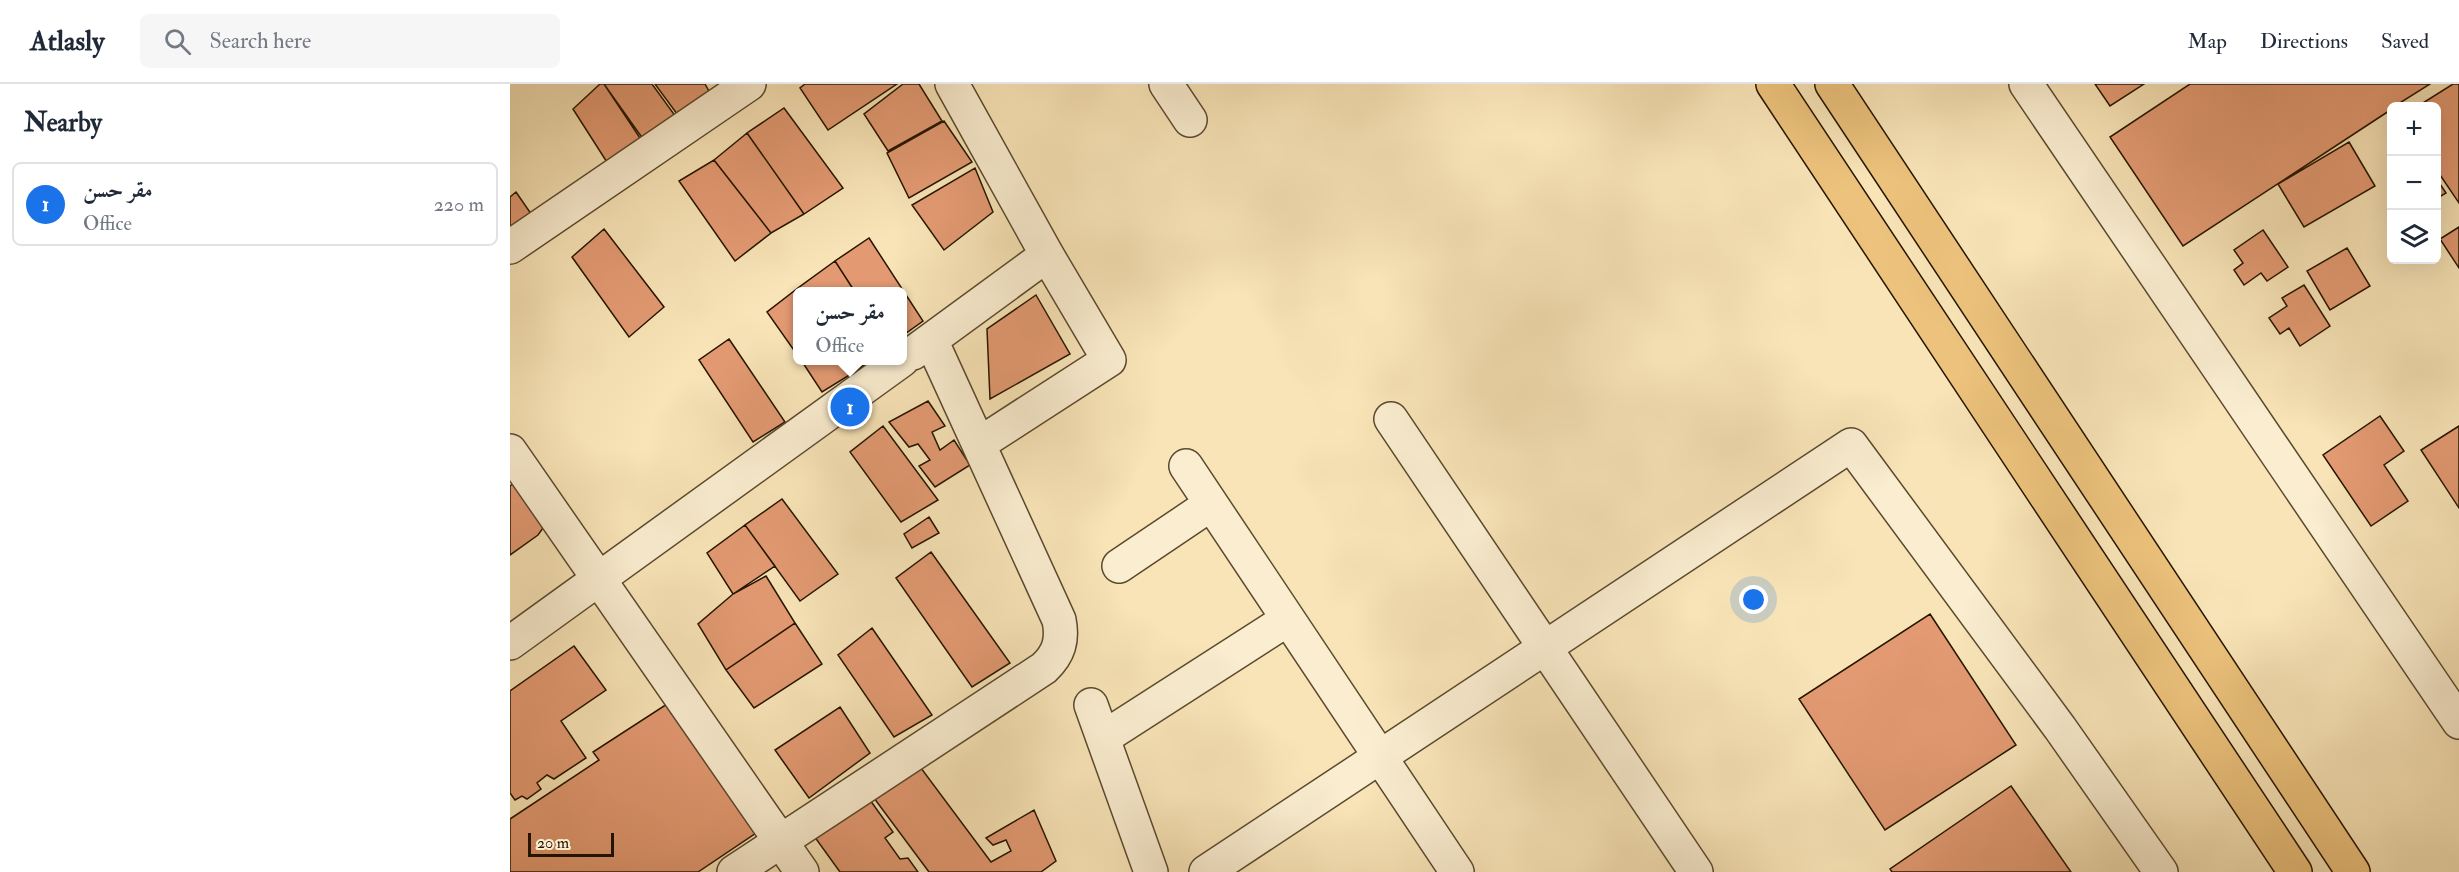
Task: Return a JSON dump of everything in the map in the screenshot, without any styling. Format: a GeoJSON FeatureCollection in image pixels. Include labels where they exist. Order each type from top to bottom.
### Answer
{"type":"FeatureCollection","features":[{"type":"Feature","properties":{"kind":"highway"},"geometry":{"type":"LineString","coordinates":[[1773,84],[2295,872]]}},
{"type":"Feature","properties":{"kind":"highway"},"geometry":{"type":"LineString","coordinates":[[1832,84],[2353,872]]}},
{"type":"Feature","properties":{"kind":"street"},"geometry":{"type":"LineString","coordinates":[[510,247],[749,84]]}},
{"type":"Feature","properties":{"kind":"street"},"geometry":{"type":"LineString","coordinates":[[952,84],[1047,255],[1109,360],[979,444]]}},
{"type":"Feature","properties":{"kind":"street"},"geometry":{"type":"LineString","coordinates":[[1166,84],[1190,120]]}},
{"type":"Feature","properties":{"kind":"street"},"geometry":{"type":"LineString","coordinates":[[2026,84],[2459,722]]}},
{"type":"Feature","properties":{"kind":"street"},"geometry":{"type":"LineString","coordinates":[[907,357],[1047,255]]}},
{"type":"Feature","properties":{"kind":"street"},"geometry":{"type":"LineString","coordinates":[[734,872],[1044,668],[1057,652],[1061,642],[1059,620],[931,340]]}},
{"type":"Feature","properties":{"kind":"street"},"geometry":{"type":"LineString","coordinates":[[510,643],[895,365]]}},
{"type":"Feature","properties":{"kind":"street"},"geometry":{"type":"LineString","coordinates":[[1391,419],[1696,872]]}},
{"type":"Feature","properties":{"kind":"street"},"geometry":{"type":"LineString","coordinates":[[1206,872],[1851,445],[2019,671],[2161,872]]}},
{"type":"Feature","properties":{"kind":"street"},"geometry":{"type":"LineString","coordinates":[[510,451],[802,872]]}},
{"type":"Feature","properties":{"kind":"street"},"geometry":{"type":"LineString","coordinates":[[1186,466],[1456,872]]}},
{"type":"Feature","properties":{"kind":"street"},"geometry":{"type":"LineString","coordinates":[[1119,566],[1211,504]]}},
{"type":"Feature","properties":{"kind":"street"},"geometry":{"type":"LineString","coordinates":[[1103,738],[1288,619]]}},
{"type":"Feature","properties":{"kind":"street"},"geometry":{"type":"LineString","coordinates":[[1091,705],[1151,872]]}},
{"type":"Feature","properties":{"kind":"building"},"geometry":{"type":"Polygon","coordinates":[[[600,84],[604,84],[644,144],[610,167],[573,109],[600,84]]]}},
{"type":"Feature","properties":{"kind":"building"},"geometry":{"type":"Polygon","coordinates":[[[604,84],[652,84],[676,117],[643,139],[604,84]]]}},
{"type":"Feature","properties":{"kind":"building"},"geometry":{"type":"Polygon","coordinates":[[[655,84],[705,84],[710,93],[680,118],[655,84]]]}},
{"type":"Feature","properties":{"kind":"building"},"geometry":{"type":"Polygon","coordinates":[[[805,84],[897,84],[828,130],[800,88],[805,84]]]}},
{"type":"Feature","properties":{"kind":"building"},"geometry":{"type":"Polygon","coordinates":[[[903,84],[919,84],[942,121],[888,151],[864,114],[903,84]]]}},
{"type":"Feature","properties":{"kind":"building"},"geometry":{"type":"Polygon","coordinates":[[[2095,84],[2144,84],[2110,106],[2095,84]]]}},
{"type":"Feature","properties":{"kind":"building"},"geometry":{"type":"Polygon","coordinates":[[[2190,84],[2430,84],[2401,102],[2387,102],[2387,112],[2183,246],[2110,137],[2190,84]]]}},
{"type":"Feature","properties":{"kind":"building"},"geometry":{"type":"Polygon","coordinates":[[[2453,84],[2459,84],[2459,203],[2441,176],[2441,102],[2424,102],[2453,84]]]}},
{"type":"Feature","properties":{"kind":"building"},"geometry":{"type":"Polygon","coordinates":[[[784,108],[843,188],[804,214],[747,133],[784,108]]]}},
{"type":"Feature","properties":{"kind":"building"},"geometry":{"type":"Polygon","coordinates":[[[944,121],[972,162],[909,198],[887,153],[944,121]]]}},
{"type":"Feature","properties":{"kind":"building"},"geometry":{"type":"Polygon","coordinates":[[[747,133],[804,214],[771,233],[714,160],[747,133]]]}},
{"type":"Feature","properties":{"kind":"building"},"geometry":{"type":"Polygon","coordinates":[[[2349,142],[2375,186],[2304,227],[2278,184],[2349,142]]]}},
{"type":"Feature","properties":{"kind":"building"},"geometry":{"type":"Polygon","coordinates":[[[714,160],[771,233],[735,261],[679,181],[714,160]]]}},
{"type":"Feature","properties":{"kind":"building"},"geometry":{"type":"Polygon","coordinates":[[[975,168],[993,212],[944,250],[912,205],[975,168]]]}},
{"type":"Feature","properties":{"kind":"building"},"geometry":{"type":"Polygon","coordinates":[[[2441,186],[2446,193],[2441,196],[2441,186]]]}},
{"type":"Feature","properties":{"kind":"building"},"geometry":{"type":"Polygon","coordinates":[[[516,192],[536,221],[510,239],[510,197],[516,192]]]}},
{"type":"Feature","properties":{"kind":"building"},"geometry":{"type":"Polygon","coordinates":[[[2459,227],[2459,268],[2441,241],[2459,227]]]}},
{"type":"Feature","properties":{"kind":"building"},"geometry":{"type":"Polygon","coordinates":[[[604,229],[664,307],[629,337],[572,257],[604,229]]]}},
{"type":"Feature","properties":{"kind":"building"},"geometry":{"type":"Polygon","coordinates":[[[2263,230],[2288,267],[2267,281],[2261,273],[2244,285],[2234,270],[2243,263],[2234,250],[2263,230]]]}},
{"type":"Feature","properties":{"kind":"building"},"geometry":{"type":"Polygon","coordinates":[[[869,238],[901,287],[852,287],[835,261],[869,238]]]}},
{"type":"Feature","properties":{"kind":"building"},"geometry":{"type":"Polygon","coordinates":[[[2347,248],[2370,286],[2330,310],[2307,271],[2347,248]]]}},
{"type":"Feature","properties":{"kind":"building"},"geometry":{"type":"Polygon","coordinates":[[[835,261],[852,287],[799,287],[835,261]]]}},
{"type":"Feature","properties":{"kind":"building"},"geometry":{"type":"Polygon","coordinates":[[[2304,285],[2330,326],[2300,346],[2289,328],[2280,334],[2269,318],[2287,306],[2282,298],[2304,285]]]}},
{"type":"Feature","properties":{"kind":"building"},"geometry":{"type":"Polygon","coordinates":[[[793,292],[793,349],[767,312],[793,292]]]}},
{"type":"Feature","properties":{"kind":"building"},"geometry":{"type":"Polygon","coordinates":[[[1036,295],[1070,354],[990,399],[987,329],[1036,295]]]}},
{"type":"Feature","properties":{"kind":"building"},"geometry":{"type":"Polygon","coordinates":[[[907,296],[923,321],[907,332],[907,296]]]}},
{"type":"Feature","properties":{"kind":"building"},"geometry":{"type":"Polygon","coordinates":[[[729,339],[785,422],[753,442],[699,360],[729,339]]]}},
{"type":"Feature","properties":{"kind":"building"},"geometry":{"type":"Polygon","coordinates":[[[804,365],[852,365],[856,371],[822,392],[804,365]]]}},
{"type":"Feature","properties":{"kind":"building"},"geometry":{"type":"Polygon","coordinates":[[[852,365],[864,365],[856,371],[852,365]]]}},
{"type":"Feature","properties":{"kind":"building"},"geometry":{"type":"Polygon","coordinates":[[[928,401],[945,426],[932,432],[940,450],[954,440],[970,465],[935,487],[919,466],[930,460],[918,444],[909,447],[889,422],[928,401]]]}},
{"type":"Feature","properties":{"kind":"building"},"geometry":{"type":"Polygon","coordinates":[[[2380,416],[2404,451],[2384,465],[2408,501],[2371,526],[2323,455],[2380,416]]]}},
{"type":"Feature","properties":{"kind":"building"},"geometry":{"type":"Polygon","coordinates":[[[883,426],[938,500],[901,522],[850,452],[883,426]]]}},
{"type":"Feature","properties":{"kind":"building"},"geometry":{"type":"Polygon","coordinates":[[[2459,426],[2459,508],[2421,450],[2459,426]]]}},
{"type":"Feature","properties":{"kind":"building"},"geometry":{"type":"Polygon","coordinates":[[[522,478],[542,509],[543,528],[538,535],[510,555],[510,486],[522,478]]]}},
{"type":"Feature","properties":{"kind":"building"},"geometry":{"type":"Polygon","coordinates":[[[782,499],[838,574],[800,601],[745,525],[782,499]]]}},
{"type":"Feature","properties":{"kind":"building"},"geometry":{"type":"Polygon","coordinates":[[[929,517],[939,533],[912,548],[904,534],[929,517]]]}},
{"type":"Feature","properties":{"kind":"building"},"geometry":{"type":"Polygon","coordinates":[[[745,525],[775,566],[733,594],[707,553],[745,525]]]}},
{"type":"Feature","properties":{"kind":"building"},"geometry":{"type":"Polygon","coordinates":[[[931,552],[1010,663],[972,687],[896,578],[931,552]]]}},
{"type":"Feature","properties":{"kind":"building"},"geometry":{"type":"Polygon","coordinates":[[[766,576],[795,623],[726,670],[698,624],[733,594],[766,576]]]}},
{"type":"Feature","properties":{"kind":"building"},"geometry":{"type":"Polygon","coordinates":[[[1930,614],[2016,745],[1885,830],[1799,699],[1930,614]]]}},
{"type":"Feature","properties":{"kind":"building"},"geometry":{"type":"Polygon","coordinates":[[[795,623],[822,664],[754,708],[726,670],[795,623]]]}},
{"type":"Feature","properties":{"kind":"building"},"geometry":{"type":"Polygon","coordinates":[[[872,628],[932,715],[894,737],[838,655],[872,628]]]}},
{"type":"Feature","properties":{"kind":"building"},"geometry":{"type":"Polygon","coordinates":[[[574,646],[606,690],[561,721],[586,758],[554,779],[547,775],[537,783],[541,789],[527,799],[522,796],[515,800],[510,793],[510,691],[574,646]]]}},
{"type":"Feature","properties":{"kind":"building"},"geometry":{"type":"Polygon","coordinates":[[[667,704],[759,831],[698,872],[510,872],[510,819],[599,760],[593,752],[667,704]]]}},
{"type":"Feature","properties":{"kind":"building"},"geometry":{"type":"Polygon","coordinates":[[[840,707],[870,753],[809,798],[775,750],[840,707]]]}},
{"type":"Feature","properties":{"kind":"building"},"geometry":{"type":"Polygon","coordinates":[[[915,760],[991,862],[1011,851],[1006,840],[993,845],[986,838],[1034,810],[1056,861],[1041,872],[929,872],[868,790],[915,760]]]}},
{"type":"Feature","properties":{"kind":"building"},"geometry":{"type":"Polygon","coordinates":[[[2011,786],[2071,872],[1892,872],[1890,869],[2011,786]]]}},
{"type":"Feature","properties":{"kind":"building"},"geometry":{"type":"Polygon","coordinates":[[[870,800],[893,832],[885,838],[900,859],[908,858],[918,872],[840,872],[814,836],[870,800]]]}},
{"type":"Feature","properties":{"kind":"place","name":"مقر حسن"},"geometry":{"type":"Point","coordinates":[850,407]}}]}
